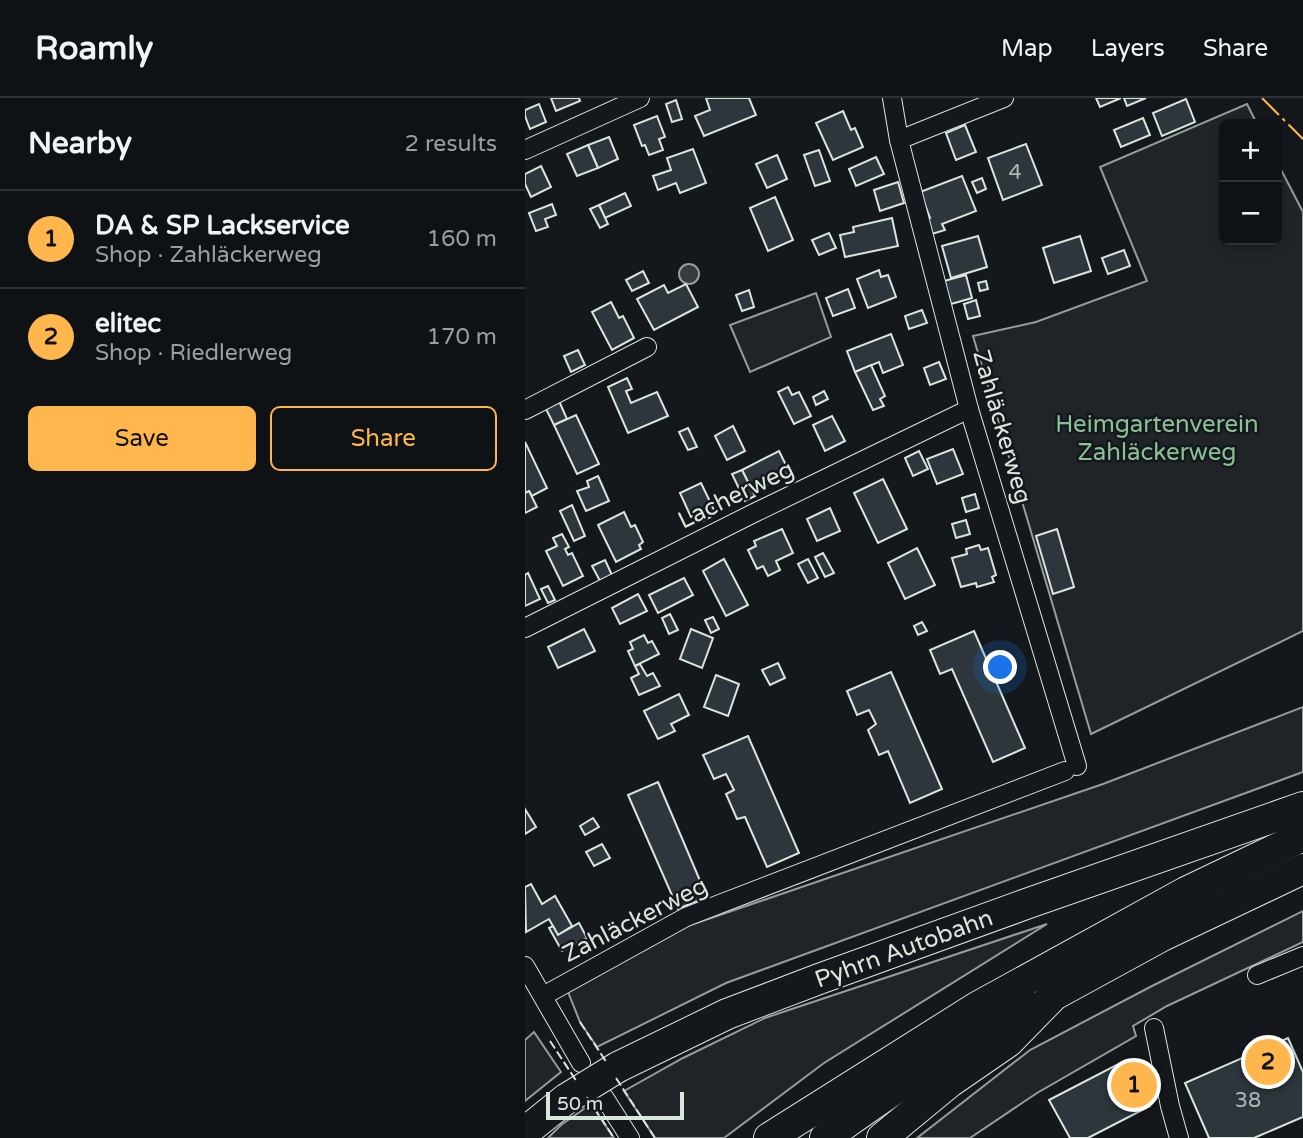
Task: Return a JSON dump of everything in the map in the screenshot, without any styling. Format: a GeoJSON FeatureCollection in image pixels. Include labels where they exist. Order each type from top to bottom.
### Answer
{"type":"FeatureCollection","features":[{"type":"Feature","properties":{"kind":"highway","name":"Pyhrn Autobahn"},"geometry":{"type":"LineString","coordinates":[[525,1132],[566,1099],[618,1067],[727,1014],[1026,904],[1303,807]]}},
{"type":"Feature","properties":{"kind":"highway"},"geometry":{"type":"LineString","coordinates":[[769,1138],[988,1000],[1186,892],[1303,836]]}},
{"type":"Feature","properties":{"kind":"highway"},"geometry":{"type":"LineString","coordinates":[[825,1138],[883,1097],[994,1026],[1163,936],[1303,869]]}},
{"type":"Feature","properties":{"kind":"highway"},"geometry":{"type":"LineString","coordinates":[[882,1138],[950,1082],[1008,1042],[1054,995]]}},
{"type":"Feature","properties":{"kind":"street"},"geometry":{"type":"LineString","coordinates":[[525,150],[640,98]]}},
{"type":"Feature","properties":{"kind":"street","name":"Zahläckerweg"},"geometry":{"type":"LineString","coordinates":[[543,996],[686,916],[1071,768],[969,409],[899,140],[892,98]]}},
{"type":"Feature","properties":{"kind":"street"},"geometry":{"type":"LineString","coordinates":[[899,140],[1004,98]]}},
{"type":"Feature","properties":{"kind":"street"},"geometry":{"type":"LineString","coordinates":[[525,410],[647,347]]}},
{"type":"Feature","properties":{"kind":"street","name":"Lacherweg"},"geometry":{"type":"LineString","coordinates":[[525,628],[969,409]]}},
{"type":"Feature","properties":{"kind":"street"},"geometry":{"type":"LineString","coordinates":[[1257,975],[1303,956]]}},
{"type":"Feature","properties":{"kind":"street"},"geometry":{"type":"LineString","coordinates":[[525,966],[581,1063]]}},
{"type":"Feature","properties":{"kind":"street"},"geometry":{"type":"LineString","coordinates":[[1154,1028],[1179,1138]]}},
{"type":"Feature","properties":{"kind":"street"},"geometry":{"type":"LineString","coordinates":[[604,1097],[630,1138]]}},
{"type":"Feature","properties":{"kind":"green space","name":"Heimgartenverein Zahläckerweg"},"geometry":{"type":"Polygon","coordinates":[[[1247,104],[1254,119],[1219,119],[1219,245],[1282,245],[1282,172],[1303,212],[1303,631],[1091,734],[973,336],[1036,322],[1147,281],[1100,167],[1247,104]]]}},
{"type":"Feature","properties":{"kind":"green space"},"geometry":{"type":"Polygon","coordinates":[[[816,293],[831,337],[750,372],[730,325],[816,293]]]}},
{"type":"Feature","properties":{"kind":"green space"},"geometry":{"type":"Polygon","coordinates":[[[1303,707],[1303,772],[726,983],[597,1047],[580,1022],[568,992],[676,930],[1103,784],[1303,707]]]}},
{"type":"Feature","properties":{"kind":"green space"},"geometry":{"type":"Polygon","coordinates":[[[1303,911],[1303,942],[1167,1006],[1133,1026],[1136,1036],[1037,1093],[970,1138],[917,1138],[1030,1050],[1303,911]]]}},
{"type":"Feature","properties":{"kind":"green space"},"geometry":{"type":"Polygon","coordinates":[[[1047,924],[824,1063],[724,1138],[655,1138],[624,1091],[683,1058],[765,1018],[1047,924]]]}},
{"type":"Feature","properties":{"kind":"green space"},"geometry":{"type":"Polygon","coordinates":[[[534,1032],[561,1072],[525,1101],[525,1040],[534,1032]]]}},
{"type":"Feature","properties":{"kind":"green space"},"geometry":{"type":"Polygon","coordinates":[[[591,1104],[614,1138],[548,1138],[561,1125],[591,1104]]]}},
{"type":"Feature","properties":{"kind":"shaded area"},"geometry":{"type":"Polygon","coordinates":[[[689,264],[696,267],[699,274],[696,281],[689,284],[682,281],[679,274],[682,267],[689,264]]]}},
{"type":"Feature","properties":{"kind":"building"},"geometry":{"type":"Polygon","coordinates":[[[551,98],[579,98],[580,101],[556,111],[551,98]]]}},
{"type":"Feature","properties":{"kind":"building"},"geometry":{"type":"Polygon","coordinates":[[[706,98],[749,98],[756,115],[704,136],[695,116],[710,110],[706,98]]]}},
{"type":"Feature","properties":{"kind":"building"},"geometry":{"type":"Polygon","coordinates":[[[1096,98],[1121,98],[1100,107],[1096,98]]]}},
{"type":"Feature","properties":{"kind":"building"},"geometry":{"type":"Polygon","coordinates":[[[1124,98],[1146,98],[1127,106],[1124,98]]]}},
{"type":"Feature","properties":{"kind":"building"},"geometry":{"type":"Polygon","coordinates":[[[1186,99],[1195,122],[1162,136],[1153,113],[1186,99]]]}},
{"type":"Feature","properties":{"kind":"building"},"geometry":{"type":"Polygon","coordinates":[[[676,100],[682,119],[672,122],[666,104],[676,100]]]}},
{"type":"Feature","properties":{"kind":"building"},"geometry":{"type":"Polygon","coordinates":[[[539,104],[546,122],[530,129],[525,110],[539,104]]]}},
{"type":"Feature","properties":{"kind":"building"},"geometry":{"type":"Polygon","coordinates":[[[843,111],[851,130],[855,128],[863,147],[833,160],[816,123],[843,111]]]}},
{"type":"Feature","properties":{"kind":"building"},"geometry":{"type":"Polygon","coordinates":[[[657,116],[665,137],[659,139],[663,150],[649,155],[645,145],[642,146],[634,125],[657,116]]]}},
{"type":"Feature","properties":{"kind":"building"},"geometry":{"type":"Polygon","coordinates":[[[1143,118],[1150,135],[1121,147],[1114,130],[1143,118]]]}},
{"type":"Feature","properties":{"kind":"building"},"geometry":{"type":"Polygon","coordinates":[[[965,125],[976,152],[956,160],[946,133],[965,125]]]}},
{"type":"Feature","properties":{"kind":"building"},"geometry":{"type":"Polygon","coordinates":[[[609,137],[618,159],[598,168],[588,145],[609,137]]]}},
{"type":"Feature","properties":{"kind":"building"},"geometry":{"type":"Polygon","coordinates":[[[1026,144],[1042,185],[1003,200],[988,158],[1026,144]]]}},
{"type":"Feature","properties":{"kind":"building"},"geometry":{"type":"Polygon","coordinates":[[[588,145],[598,168],[577,176],[567,154],[588,145]]]}},
{"type":"Feature","properties":{"kind":"building"},"geometry":{"type":"Polygon","coordinates":[[[693,149],[706,183],[680,193],[676,183],[658,190],[653,176],[671,170],[667,158],[693,149]]]}},
{"type":"Feature","properties":{"kind":"building"},"geometry":{"type":"Polygon","coordinates":[[[819,150],[830,181],[815,186],[804,155],[819,150]]]}},
{"type":"Feature","properties":{"kind":"building"},"geometry":{"type":"Polygon","coordinates":[[[777,155],[787,179],[767,188],[756,164],[777,155]]]}},
{"type":"Feature","properties":{"kind":"building"},"geometry":{"type":"Polygon","coordinates":[[[876,157],[884,174],[856,186],[849,169],[876,157]]]}},
{"type":"Feature","properties":{"kind":"building"},"geometry":{"type":"Polygon","coordinates":[[[541,166],[551,187],[531,197],[525,184],[525,174],[541,166]]]}},
{"type":"Feature","properties":{"kind":"building"},"geometry":{"type":"Polygon","coordinates":[[[962,176],[976,211],[942,224],[945,230],[932,234],[927,219],[930,218],[920,192],[962,176]]]}},
{"type":"Feature","properties":{"kind":"building"},"geometry":{"type":"Polygon","coordinates":[[[982,178],[986,189],[977,193],[972,182],[982,178]]]}},
{"type":"Feature","properties":{"kind":"building"},"geometry":{"type":"Polygon","coordinates":[[[898,182],[904,203],[880,211],[874,190],[898,182]]]}},
{"type":"Feature","properties":{"kind":"building"},"geometry":{"type":"Polygon","coordinates":[[[625,193],[631,206],[605,218],[599,205],[625,193]]]}},
{"type":"Feature","properties":{"kind":"building"},"geometry":{"type":"Polygon","coordinates":[[[775,197],[793,240],[768,251],[750,208],[775,197]]]}},
{"type":"Feature","properties":{"kind":"building"},"geometry":{"type":"Polygon","coordinates":[[[552,204],[556,215],[545,219],[548,227],[536,231],[529,213],[552,204]]]}},
{"type":"Feature","properties":{"kind":"building"},"geometry":{"type":"Polygon","coordinates":[[[599,205],[608,224],[600,228],[590,209],[599,205]]]}},
{"type":"Feature","properties":{"kind":"building"},"geometry":{"type":"Polygon","coordinates":[[[892,218],[898,246],[845,257],[840,235],[854,232],[853,227],[892,218]]]}},
{"type":"Feature","properties":{"kind":"building"},"geometry":{"type":"Polygon","coordinates":[[[829,233],[836,248],[819,255],[812,240],[829,233]]]}},
{"type":"Feature","properties":{"kind":"building"},"geometry":{"type":"Polygon","coordinates":[[[978,236],[987,267],[951,278],[942,246],[978,236]]]}},
{"type":"Feature","properties":{"kind":"building"},"geometry":{"type":"Polygon","coordinates":[[[1080,236],[1091,271],[1054,283],[1043,248],[1080,236]]]}},
{"type":"Feature","properties":{"kind":"building"},"geometry":{"type":"Polygon","coordinates":[[[1124,250],[1130,266],[1108,274],[1102,258],[1124,250]]]}},
{"type":"Feature","properties":{"kind":"building"},"geometry":{"type":"Polygon","coordinates":[[[879,270],[881,277],[888,275],[896,297],[868,308],[857,279],[879,270]]]}},
{"type":"Feature","properties":{"kind":"building"},"geometry":{"type":"Polygon","coordinates":[[[643,271],[649,283],[632,291],[626,280],[643,271]]]}},
{"type":"Feature","properties":{"kind":"building"},"geometry":{"type":"Polygon","coordinates":[[[966,275],[972,298],[951,304],[944,281],[966,275]]]}},
{"type":"Feature","properties":{"kind":"building"},"geometry":{"type":"Polygon","coordinates":[[[986,281],[988,289],[980,291],[978,283],[986,281]]]}},
{"type":"Feature","properties":{"kind":"building"},"geometry":{"type":"Polygon","coordinates":[[[686,284],[698,307],[654,330],[637,299],[664,285],[668,293],[686,284]]]}},
{"type":"Feature","properties":{"kind":"building"},"geometry":{"type":"Polygon","coordinates":[[[848,289],[855,308],[833,316],[826,298],[848,289]]]}},
{"type":"Feature","properties":{"kind":"building"},"geometry":{"type":"Polygon","coordinates":[[[749,290],[754,307],[742,311],[736,295],[749,290]]]}},
{"type":"Feature","properties":{"kind":"building"},"geometry":{"type":"Polygon","coordinates":[[[976,300],[980,316],[968,319],[964,304],[976,300]]]}},
{"type":"Feature","properties":{"kind":"building"},"geometry":{"type":"Polygon","coordinates":[[[611,302],[619,318],[623,316],[634,338],[612,350],[592,312],[611,302]]]}},
{"type":"Feature","properties":{"kind":"building"},"geometry":{"type":"Polygon","coordinates":[[[922,310],[927,323],[909,329],[905,316],[922,310]]]}},
{"type":"Feature","properties":{"kind":"building"},"geometry":{"type":"Polygon","coordinates":[[[891,334],[903,365],[883,373],[879,362],[855,372],[847,351],[891,334]]]}},
{"type":"Feature","properties":{"kind":"building"},"geometry":{"type":"Polygon","coordinates":[[[578,350],[585,365],[571,372],[564,356],[578,350]]]}},
{"type":"Feature","properties":{"kind":"building"},"geometry":{"type":"Polygon","coordinates":[[[939,362],[946,379],[930,385],[924,368],[939,362]]]}},
{"type":"Feature","properties":{"kind":"building"},"geometry":{"type":"Polygon","coordinates":[[[871,365],[885,396],[880,399],[884,406],[873,410],[855,372],[871,365]]]}},
{"type":"Feature","properties":{"kind":"building"},"geometry":{"type":"Polygon","coordinates":[[[627,378],[632,389],[626,391],[631,403],[657,392],[668,416],[628,433],[608,387],[627,378]]]}},
{"type":"Feature","properties":{"kind":"building"},"geometry":{"type":"Polygon","coordinates":[[[788,387],[792,395],[799,392],[811,416],[794,424],[778,392],[788,387]]]}},
{"type":"Feature","properties":{"kind":"building"},"geometry":{"type":"Polygon","coordinates":[[[824,391],[828,399],[816,405],[813,397],[824,391]]]}},
{"type":"Feature","properties":{"kind":"building"},"geometry":{"type":"Polygon","coordinates":[[[559,401],[567,419],[554,425],[545,407],[559,401]]]}},
{"type":"Feature","properties":{"kind":"building"},"geometry":{"type":"Polygon","coordinates":[[[576,415],[599,464],[577,474],[554,425],[576,415]]]}},
{"type":"Feature","properties":{"kind":"building"},"geometry":{"type":"Polygon","coordinates":[[[832,416],[845,441],[825,451],[813,425],[832,416]]]}},
{"type":"Feature","properties":{"kind":"building"},"geometry":{"type":"Polygon","coordinates":[[[733,426],[745,451],[727,460],[715,436],[733,426]]]}},
{"type":"Feature","properties":{"kind":"building"},"geometry":{"type":"Polygon","coordinates":[[[688,428],[697,447],[688,450],[679,432],[688,428]]]}},
{"type":"Feature","properties":{"kind":"building"},"geometry":{"type":"Polygon","coordinates":[[[525,442],[547,488],[532,496],[529,491],[525,493],[525,442]]]}},
{"type":"Feature","properties":{"kind":"building"},"geometry":{"type":"Polygon","coordinates":[[[953,449],[963,474],[937,484],[927,459],[953,449]]]}},
{"type":"Feature","properties":{"kind":"building"},"geometry":{"type":"Polygon","coordinates":[[[779,451],[790,473],[753,492],[742,470],[779,451]]]}},
{"type":"Feature","properties":{"kind":"building"},"geometry":{"type":"Polygon","coordinates":[[[919,451],[928,469],[913,476],[905,458],[919,451]]]}},
{"type":"Feature","properties":{"kind":"building"},"geometry":{"type":"Polygon","coordinates":[[[742,470],[755,496],[745,501],[732,474],[742,470]]]}},
{"type":"Feature","properties":{"kind":"building"},"geometry":{"type":"Polygon","coordinates":[[[598,476],[609,501],[586,511],[577,491],[589,487],[587,481],[598,476]]]}},
{"type":"Feature","properties":{"kind":"building"},"geometry":{"type":"Polygon","coordinates":[[[883,479],[907,529],[878,543],[854,493],[883,479]]]}},
{"type":"Feature","properties":{"kind":"building"},"geometry":{"type":"Polygon","coordinates":[[[701,483],[716,514],[703,521],[699,513],[691,517],[680,493],[701,483]]]}},
{"type":"Feature","properties":{"kind":"building"},"geometry":{"type":"Polygon","coordinates":[[[529,491],[537,507],[525,513],[525,493],[529,491]]]}},
{"type":"Feature","properties":{"kind":"building"},"geometry":{"type":"Polygon","coordinates":[[[975,494],[979,508],[966,512],[962,498],[975,494]]]}},
{"type":"Feature","properties":{"kind":"building"},"geometry":{"type":"Polygon","coordinates":[[[572,505],[585,536],[574,541],[560,511],[572,505]]]}},
{"type":"Feature","properties":{"kind":"building"},"geometry":{"type":"Polygon","coordinates":[[[830,508],[840,531],[817,541],[807,519],[830,508]]]}},
{"type":"Feature","properties":{"kind":"building"},"geometry":{"type":"Polygon","coordinates":[[[624,512],[631,527],[635,525],[643,542],[639,545],[641,549],[616,562],[598,525],[624,512]]]}},
{"type":"Feature","properties":{"kind":"building"},"geometry":{"type":"Polygon","coordinates":[[[966,520],[970,534],[956,538],[952,524],[966,520]]]}},
{"type":"Feature","properties":{"kind":"building"},"geometry":{"type":"Polygon","coordinates":[[[782,529],[793,553],[776,561],[780,570],[768,576],[763,566],[757,569],[748,550],[756,546],[754,541],[782,529]]]}},
{"type":"Feature","properties":{"kind":"building"},"geometry":{"type":"Polygon","coordinates":[[[1057,529],[1074,587],[1053,594],[1036,536],[1057,529]]]}},
{"type":"Feature","properties":{"kind":"building"},"geometry":{"type":"Polygon","coordinates":[[[562,534],[569,547],[565,549],[568,555],[572,553],[583,576],[563,586],[546,551],[557,546],[553,538],[562,534]]]}},
{"type":"Feature","properties":{"kind":"building"},"geometry":{"type":"Polygon","coordinates":[[[979,545],[981,550],[988,548],[996,575],[992,577],[994,582],[977,587],[976,583],[961,587],[952,558],[967,554],[966,549],[979,545]]]}},
{"type":"Feature","properties":{"kind":"building"},"geometry":{"type":"Polygon","coordinates":[[[917,548],[935,585],[905,599],[888,563],[917,548]]]}},
{"type":"Feature","properties":{"kind":"building"},"geometry":{"type":"Polygon","coordinates":[[[823,553],[834,573],[825,577],[815,557],[823,553]]]}},
{"type":"Feature","properties":{"kind":"building"},"geometry":{"type":"Polygon","coordinates":[[[724,559],[748,605],[726,616],[703,571],[724,559]]]}},
{"type":"Feature","properties":{"kind":"building"},"geometry":{"type":"Polygon","coordinates":[[[808,559],[818,578],[808,583],[798,564],[808,559]]]}},
{"type":"Feature","properties":{"kind":"building"},"geometry":{"type":"Polygon","coordinates":[[[605,560],[612,575],[600,581],[592,566],[605,560]]]}},
{"type":"Feature","properties":{"kind":"building"},"geometry":{"type":"Polygon","coordinates":[[[528,573],[540,599],[525,606],[525,575],[528,573]]]}},
{"type":"Feature","properties":{"kind":"building"},"geometry":{"type":"Polygon","coordinates":[[[684,578],[693,595],[658,613],[649,595],[684,578]]]}},
{"type":"Feature","properties":{"kind":"building"},"geometry":{"type":"Polygon","coordinates":[[[548,586],[555,600],[548,603],[541,589],[548,586]]]}},
{"type":"Feature","properties":{"kind":"building"},"geometry":{"type":"Polygon","coordinates":[[[638,594],[647,611],[620,624],[612,608],[638,594]]]}},
{"type":"Feature","properties":{"kind":"building"},"geometry":{"type":"Polygon","coordinates":[[[670,614],[678,630],[669,634],[662,618],[670,614]]]}},
{"type":"Feature","properties":{"kind":"building"},"geometry":{"type":"Polygon","coordinates":[[[713,617],[719,629],[711,633],[705,620],[713,617]]]}},
{"type":"Feature","properties":{"kind":"building"},"geometry":{"type":"Polygon","coordinates":[[[922,622],[927,631],[918,635],[914,626],[922,622]]]}},
{"type":"Feature","properties":{"kind":"building"},"geometry":{"type":"Polygon","coordinates":[[[584,629],[595,651],[558,668],[548,647],[584,629]]]}},
{"type":"Feature","properties":{"kind":"building"},"geometry":{"type":"Polygon","coordinates":[[[691,629],[713,638],[702,668],[680,659],[691,629]]]}},
{"type":"Feature","properties":{"kind":"building"},"geometry":{"type":"Polygon","coordinates":[[[974,631],[1025,748],[993,762],[952,669],[940,674],[930,650],[974,631]]]}},
{"type":"Feature","properties":{"kind":"building"},"geometry":{"type":"Polygon","coordinates":[[[644,635],[648,643],[652,641],[659,654],[635,666],[628,651],[633,649],[630,642],[644,635]]]}},
{"type":"Feature","properties":{"kind":"building"},"geometry":{"type":"Polygon","coordinates":[[[778,663],[785,678],[770,685],[762,670],[778,663]]]}},
{"type":"Feature","properties":{"kind":"building"},"geometry":{"type":"Polygon","coordinates":[[[640,664],[647,676],[653,673],[660,686],[639,695],[631,678],[639,674],[635,666],[640,664]]]}},
{"type":"Feature","properties":{"kind":"building"},"geometry":{"type":"Polygon","coordinates":[[[891,672],[942,789],[910,803],[888,751],[879,755],[868,730],[876,724],[869,710],[857,715],[847,691],[891,672]]]}},
{"type":"Feature","properties":{"kind":"building"},"geometry":{"type":"Polygon","coordinates":[[[716,675],[739,684],[728,716],[704,707],[716,675]]]}},
{"type":"Feature","properties":{"kind":"building"},"geometry":{"type":"Polygon","coordinates":[[[679,694],[689,715],[671,724],[675,731],[658,739],[644,711],[679,694]]]}},
{"type":"Feature","properties":{"kind":"building"},"geometry":{"type":"Polygon","coordinates":[[[748,736],[799,853],[767,867],[745,817],[737,819],[726,794],[734,790],[726,774],[714,779],[703,755],[748,736]]]}},
{"type":"Feature","properties":{"kind":"building"},"geometry":{"type":"Polygon","coordinates":[[[658,782],[707,897],[678,909],[628,795],[658,782]]]}},
{"type":"Feature","properties":{"kind":"building"},"geometry":{"type":"Polygon","coordinates":[[[525,809],[536,827],[525,834],[525,809]]]}},
{"type":"Feature","properties":{"kind":"building"},"geometry":{"type":"Polygon","coordinates":[[[593,818],[599,827],[585,835],[580,826],[593,818]]]}},
{"type":"Feature","properties":{"kind":"building"},"geometry":{"type":"Polygon","coordinates":[[[602,844],[610,858],[594,866],[586,852],[602,844]]]}},
{"type":"Feature","properties":{"kind":"building"},"geometry":{"type":"Polygon","coordinates":[[[531,884],[542,904],[555,896],[572,926],[558,935],[549,919],[526,932],[525,887],[531,884]]]}},
{"type":"Feature","properties":{"kind":"building"},"geometry":{"type":"Polygon","coordinates":[[[579,923],[587,938],[562,951],[549,928],[553,926],[558,935],[579,923]]]}},
{"type":"Feature","properties":{"kind":"building"},"geometry":{"type":"Polygon","coordinates":[[[1288,1038],[1303,1072],[1303,1117],[1254,1138],[1209,1138],[1185,1083],[1288,1038]]]}},
{"type":"Feature","properties":{"kind":"building"},"geometry":{"type":"Polygon","coordinates":[[[1126,1060],[1134,1075],[1138,1073],[1147,1089],[1142,1091],[1150,1106],[1088,1138],[1070,1138],[1049,1100],[1126,1060]]]}},
{"type":"Feature","properties":{"kind":"fence"},"geometry":{"type":"LineString","coordinates":[[580,1022],[607,1063]]}},
{"type":"Feature","properties":{"kind":"fence"},"geometry":{"type":"LineString","coordinates":[[550,1041],[577,1082]]}},
{"type":"Feature","properties":{"kind":"fence"},"geometry":{"type":"LineString","coordinates":[[616,1078],[655,1138]]}},
{"type":"Feature","properties":{"kind":"fence"},"geometry":{"type":"LineString","coordinates":[[587,1097],[614,1138]]}},
{"type":"Feature","properties":{"kind":"power"},"geometry":{"type":"LineString","coordinates":[[1262,98],[1303,139]]}},
{"type":"Feature","properties":{"kind":"place","name":"elitec"},"geometry":{"type":"Point","coordinates":[1268,1062]}},
{"type":"Feature","properties":{"kind":"place","name":"DA & SP Lackservice"},"geometry":{"type":"Point","coordinates":[1134,1085]}}]}
